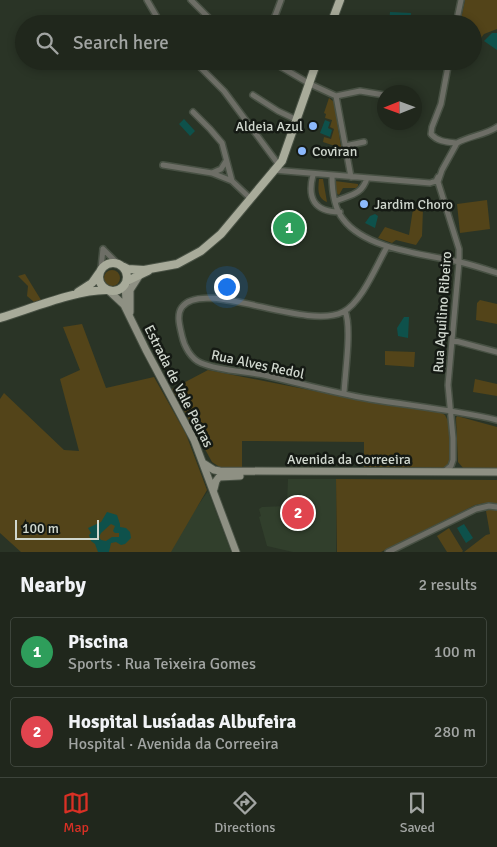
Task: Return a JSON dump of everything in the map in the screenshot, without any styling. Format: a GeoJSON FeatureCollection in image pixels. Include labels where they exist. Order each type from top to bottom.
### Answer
{"type":"FeatureCollection","features":[{"type":"Feature","properties":{"kind":"main road"},"geometry":{"type":"LineString","coordinates":[[334,15],[340,0]]}},
{"type":"Feature","properties":{"kind":"main road"},"geometry":{"type":"LineString","coordinates":[[0,318],[91,292],[120,290],[126,283],[140,275],[177,264],[201,251],[221,234],[278,165],[297,120],[314,70]]}},
{"type":"Feature","properties":{"kind":"main road"},"geometry":{"type":"LineString","coordinates":[[58,300],[84,289],[92,283],[100,270],[107,264],[119,264],[128,269],[152,270]]}},
{"type":"Feature","properties":{"kind":"main road"},"geometry":{"type":"LineString","coordinates":[[119,264],[126,273],[126,283]]}},
{"type":"Feature","properties":{"kind":"main road"},"geometry":{"type":"LineString","coordinates":[[100,270],[99,283],[107,291]]}},
{"type":"Feature","properties":{"kind":"main road"},"geometry":{"type":"LineString","coordinates":[[130,315],[130,290],[140,275]]}},
{"type":"Feature","properties":{"kind":"main road","name":"Estrada de Vale Pedras"},"geometry":{"type":"LineString","coordinates":[[126,283],[130,315]]}},
{"type":"Feature","properties":{"kind":"main road","name":"Estrada de Vale Pedras"},"geometry":{"type":"LineString","coordinates":[[107,291],[124,305],[130,315],[146,350],[194,440],[214,489],[236,552]]}},
{"type":"Feature","properties":{"kind":"main road","name":"Avenida da Correeira"},"geometry":{"type":"LineString","coordinates":[[204,463],[214,470],[220,471],[444,474]]}},
{"type":"Feature","properties":{"kind":"main road","name":"Avenida da Correeira"},"geometry":{"type":"LineString","coordinates":[[214,489],[219,478],[227,476],[444,474],[456,468],[497,474]]}},
{"type":"Feature","properties":{"kind":"street"},"geometry":{"type":"LineString","coordinates":[[147,0],[156,15]]}},
{"type":"Feature","properties":{"kind":"street"},"geometry":{"type":"LineString","coordinates":[[191,0],[206,15]]}},
{"type":"Feature","properties":{"kind":"street"},"geometry":{"type":"LineString","coordinates":[[275,15],[281,0]]}},
{"type":"Feature","properties":{"kind":"street"},"geometry":{"type":"LineString","coordinates":[[458,15],[460,0]]}},
{"type":"Feature","properties":{"kind":"street"},"geometry":{"type":"LineString","coordinates":[[203,70],[224,91],[278,165],[293,172],[430,183],[436,181],[442,170]]}},
{"type":"Feature","properties":{"kind":"street"},"geometry":{"type":"LineString","coordinates":[[286,70],[336,96],[360,91],[377,94]]}},
{"type":"Feature","properties":{"kind":"street"},"geometry":{"type":"LineString","coordinates":[[447,70],[441,104],[431,134],[443,142],[457,143],[497,127]]}},
{"type":"Feature","properties":{"kind":"street"},"geometry":{"type":"LineString","coordinates":[[253,95],[278,112],[297,120]]}},
{"type":"Feature","properties":{"kind":"street"},"geometry":{"type":"LineString","coordinates":[[336,96],[350,176]]}},
{"type":"Feature","properties":{"kind":"street"},"geometry":{"type":"LineString","coordinates":[[193,112],[210,128],[222,144],[232,182]]}},
{"type":"Feature","properties":{"kind":"street"},"geometry":{"type":"LineString","coordinates":[[345,146],[364,142]]}},
{"type":"Feature","properties":{"kind":"street","name":"Rua Aquilino Ribeiro"},"geometry":{"type":"LineString","coordinates":[[456,468],[448,385],[459,248],[438,182],[442,170],[457,143]]}},
{"type":"Feature","properties":{"kind":"street"},"geometry":{"type":"LineString","coordinates":[[212,173],[221,169],[226,160]]}},
{"type":"Feature","properties":{"kind":"street"},"geometry":{"type":"LineString","coordinates":[[163,165],[212,173],[232,182],[251,199]]}},
{"type":"Feature","properties":{"kind":"street"},"geometry":{"type":"LineString","coordinates":[[278,165],[293,172]]}},
{"type":"Feature","properties":{"kind":"street"},"geometry":{"type":"LineString","coordinates":[[313,175],[310,191],[317,206],[324,210],[340,212]]}},
{"type":"Feature","properties":{"kind":"street"},"geometry":{"type":"LineString","coordinates":[[332,175],[332,191],[343,219],[359,232],[387,247],[497,272]]}},
{"type":"Feature","properties":{"kind":"street"},"geometry":{"type":"LineString","coordinates":[[336,201],[359,192],[367,178]]}},
{"type":"Feature","properties":{"kind":"street"},"geometry":{"type":"LineString","coordinates":[[430,183],[438,188],[443,196]]}},
{"type":"Feature","properties":{"kind":"street"},"geometry":{"type":"LineString","coordinates":[[344,393],[348,324],[348,317],[345,311],[358,298],[387,247]]}},
{"type":"Feature","properties":{"kind":"street"},"geometry":{"type":"LineString","coordinates":[[100,270],[103,249],[119,264]]}},
{"type":"Feature","properties":{"kind":"street","name":"Rua Alves Redol"},"geometry":{"type":"LineString","coordinates":[[345,311],[328,316],[308,316],[229,300],[200,298],[189,300],[181,308],[178,320],[184,342],[190,354],[198,362],[368,399],[450,410],[497,420]]}},
{"type":"Feature","properties":{"kind":"street"},"geometry":{"type":"LineString","coordinates":[[452,340],[497,352]]}},
{"type":"Feature","properties":{"kind":"street"},"geometry":{"type":"LineString","coordinates":[[444,474],[456,468]]}},
{"type":"Feature","properties":{"kind":"street"},"geometry":{"type":"LineString","coordinates":[[388,552],[476,509],[489,506],[497,507]]}},
{"type":"Feature","properties":{"kind":"shaded area"},"geometry":{"type":"Polygon","coordinates":[[[465,0],[497,0],[497,29],[484,34],[482,37],[482,15],[462,15],[465,0]]]}},
{"type":"Feature","properties":{"kind":"shaded area"},"geometry":{"type":"Polygon","coordinates":[[[329,98],[334,102],[341,147],[334,149],[335,146],[323,142],[324,137],[331,139],[334,129],[330,127],[332,120],[325,118],[326,114],[324,113],[329,98]]]}},
{"type":"Feature","properties":{"kind":"shaded area"},"geometry":{"type":"Polygon","coordinates":[[[319,179],[323,179],[327,202],[320,196],[318,190],[319,179]]]}},
{"type":"Feature","properties":{"kind":"shaded area"},"geometry":{"type":"Polygon","coordinates":[[[335,181],[358,184],[358,186],[356,188],[343,188],[339,195],[335,192],[336,187],[333,184],[335,181]]]}},
{"type":"Feature","properties":{"kind":"shaded area"},"geometry":{"type":"Polygon","coordinates":[[[487,200],[490,229],[460,233],[457,204],[487,200]]]}},
{"type":"Feature","properties":{"kind":"shaded area"},"geometry":{"type":"Polygon","coordinates":[[[413,209],[423,209],[422,236],[416,245],[396,240],[392,243],[378,238],[385,227],[409,235],[413,209]]]}},
{"type":"Feature","properties":{"kind":"shaded area"},"geometry":{"type":"Polygon","coordinates":[[[109,270],[115,270],[120,275],[118,284],[109,286],[104,281],[104,275],[109,270]]]}},
{"type":"Feature","properties":{"kind":"shaded area"},"geometry":{"type":"Polygon","coordinates":[[[25,274],[41,300],[34,302],[27,296],[28,286],[18,276],[25,274]]]}},
{"type":"Feature","properties":{"kind":"shaded area"},"geometry":{"type":"Polygon","coordinates":[[[480,300],[497,304],[497,324],[476,320],[477,303],[480,300]]]}},
{"type":"Feature","properties":{"kind":"shaded area"},"geometry":{"type":"Polygon","coordinates":[[[82,324],[106,388],[154,377],[186,434],[207,490],[171,552],[21,552],[0,533],[0,399],[4,393],[64,450],[79,451],[60,379],[80,370],[63,327],[82,324]]]}},
{"type":"Feature","properties":{"kind":"shaded area"},"geometry":{"type":"Polygon","coordinates":[[[385,351],[415,352],[414,367],[385,365],[385,351]]]}},
{"type":"Feature","properties":{"kind":"shaded area"},"geometry":{"type":"Polygon","coordinates":[[[208,370],[350,398],[440,412],[445,415],[449,423],[450,463],[443,469],[364,468],[364,442],[242,441],[242,468],[221,468],[212,462],[172,389],[208,370]]]}},
{"type":"Feature","properties":{"kind":"shaded area"},"geometry":{"type":"Polygon","coordinates":[[[475,379],[497,384],[497,396],[473,392],[475,379]]]}},
{"type":"Feature","properties":{"kind":"shaded area"},"geometry":{"type":"Polygon","coordinates":[[[457,416],[497,427],[497,468],[464,469],[458,462],[457,416]]]}},
{"type":"Feature","properties":{"kind":"shaded area"},"geometry":{"type":"Polygon","coordinates":[[[288,479],[336,479],[336,552],[293,552],[267,546],[259,517],[261,516],[259,509],[262,507],[287,506],[288,479]]]}},
{"type":"Feature","properties":{"kind":"shaded area"},"geometry":{"type":"Polygon","coordinates":[[[336,479],[497,480],[497,504],[485,503],[475,505],[381,552],[337,552],[336,479]]]}},
{"type":"Feature","properties":{"kind":"shaded area"},"geometry":{"type":"Polygon","coordinates":[[[208,491],[231,552],[166,552],[208,491]]]}},
{"type":"Feature","properties":{"kind":"shaded area"},"geometry":{"type":"Polygon","coordinates":[[[491,508],[497,509],[497,552],[464,552],[490,534],[486,511],[491,508]]]}},
{"type":"Feature","properties":{"kind":"shaded area"},"geometry":{"type":"Polygon","coordinates":[[[449,528],[462,552],[447,552],[437,536],[449,528]]]}},
{"type":"Feature","properties":{"kind":"water"},"geometry":{"type":"Polygon","coordinates":[[[390,12],[411,13],[411,15],[390,15],[390,12]]]}},
{"type":"Feature","properties":{"kind":"water"},"geometry":{"type":"Polygon","coordinates":[[[492,33],[497,33],[497,50],[484,41],[492,33]]]}},
{"type":"Feature","properties":{"kind":"water"},"geometry":{"type":"Polygon","coordinates":[[[184,119],[195,131],[190,136],[179,124],[184,119]]]}},
{"type":"Feature","properties":{"kind":"water"},"geometry":{"type":"Polygon","coordinates":[[[325,120],[330,122],[328,128],[332,130],[330,137],[320,133],[325,120]]]}},
{"type":"Feature","properties":{"kind":"water"},"geometry":{"type":"Polygon","coordinates":[[[375,214],[378,216],[375,228],[365,223],[370,216],[375,214]]]}},
{"type":"Feature","properties":{"kind":"water"},"geometry":{"type":"Polygon","coordinates":[[[283,220],[293,220],[294,235],[285,236],[283,220]]]}},
{"type":"Feature","properties":{"kind":"water"},"geometry":{"type":"Polygon","coordinates":[[[404,317],[409,317],[408,338],[398,336],[397,328],[404,317]]]}},
{"type":"Feature","properties":{"kind":"water"},"geometry":{"type":"Polygon","coordinates":[[[107,512],[117,515],[120,527],[126,528],[130,532],[131,538],[121,545],[116,542],[111,543],[109,552],[98,552],[95,544],[91,541],[89,535],[91,533],[88,528],[101,522],[107,512]],[[111,524],[101,533],[99,537],[101,540],[106,541],[112,537],[119,537],[119,533],[113,531],[115,526],[111,524]]]}},
{"type":"Feature","properties":{"kind":"water"},"geometry":{"type":"Polygon","coordinates":[[[464,524],[473,538],[466,543],[457,528],[464,524]]]}},
{"type":"Feature","properties":{"kind":"place","name":"Aldeia Azul"},"geometry":{"type":"Point","coordinates":[313,126]}},
{"type":"Feature","properties":{"kind":"place","name":"Coviran"},"geometry":{"type":"Point","coordinates":[302,151]}},
{"type":"Feature","properties":{"kind":"place","name":"Jardim Choro"},"geometry":{"type":"Point","coordinates":[364,204]}},
{"type":"Feature","properties":{"kind":"place","name":"Piscina"},"geometry":{"type":"Point","coordinates":[289,228]}},
{"type":"Feature","properties":{"kind":"place","name":"Hospital Lusíadas Albufeira"},"geometry":{"type":"Point","coordinates":[298,513]}}]}
